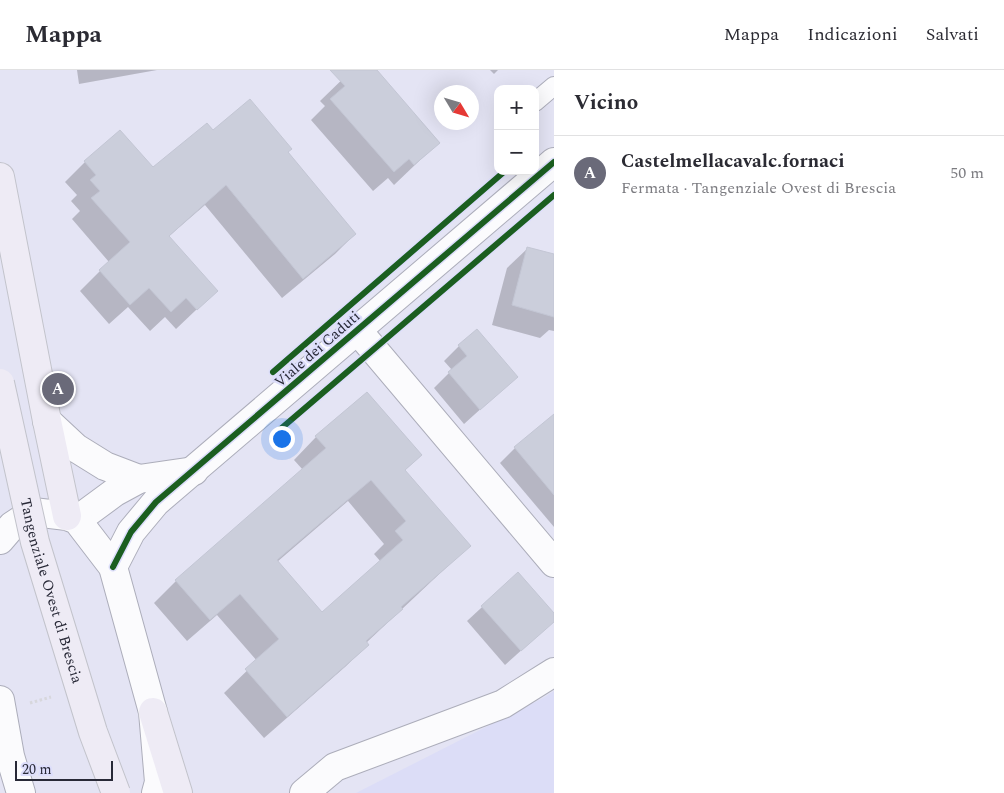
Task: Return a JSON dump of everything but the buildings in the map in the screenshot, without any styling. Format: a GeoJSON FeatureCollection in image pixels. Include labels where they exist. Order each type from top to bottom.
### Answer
{"type":"FeatureCollection","features":[{"type":"Feature","properties":{"kind":"main road"},"geometry":{"type":"LineString","coordinates":[[0,177],[47,421],[72,518]]}},
{"type":"Feature","properties":{"kind":"main road","name":"Tangenziale Ovest di Brescia"},"geometry":{"type":"LineString","coordinates":[[0,383],[35,542],[93,732],[116,793]]}},
{"type":"Feature","properties":{"kind":"main road"},"geometry":{"type":"LineString","coordinates":[[153,712],[178,793]]}},
{"type":"Feature","properties":{"kind":"street","name":"Viale dei Caduti"},"geometry":{"type":"LineString","coordinates":[[113,568],[130,532],[156,502],[358,330],[533,175]]}},
{"type":"Feature","properties":{"kind":"street"},"geometry":{"type":"LineString","coordinates":[[358,330],[554,563]]}},
{"type":"Feature","properties":{"kind":"street"},"geometry":{"type":"LineString","coordinates":[[47,421],[76,448],[106,466],[139,479]]}},
{"type":"Feature","properties":{"kind":"street"},"geometry":{"type":"LineString","coordinates":[[0,540],[12,526],[33,512],[72,518],[139,479],[194,471]]}},
{"type":"Feature","properties":{"kind":"street"},"geometry":{"type":"LineString","coordinates":[[72,518],[113,568],[153,712],[159,782],[156,793]]}},
{"type":"Feature","properties":{"kind":"street"},"geometry":{"type":"LineString","coordinates":[[304,793],[335,767],[503,704],[554,672]]}},
{"type":"Feature","properties":{"kind":"street"},"geometry":{"type":"LineString","coordinates":[[0,700],[16,788]]}},
{"type":"Feature","properties":{"kind":"lane"},"geometry":{"type":"LineString","coordinates":[[539,99],[554,86]]}},
{"type":"Feature","properties":{"kind":"shaded area"},"geometry":{"type":"Polygon","coordinates":[[[554,691],[554,793],[356,793],[543,698],[554,691]]]}},
{"type":"Feature","properties":{"kind":"cycle path"},"geometry":{"type":"LineString","coordinates":[[113,567],[131,532],[156,502],[554,162]]}},
{"type":"Feature","properties":{"kind":"cycle path"},"geometry":{"type":"LineString","coordinates":[[273,372],[500,175]]}},
{"type":"Feature","properties":{"kind":"cycle path"},"geometry":{"type":"LineString","coordinates":[[277,432],[554,195]]}},
{"type":"Feature","properties":{"kind":"place","name":"Castelmellacavalc.fornaci"},"geometry":{"type":"Point","coordinates":[58,389]}}]}
